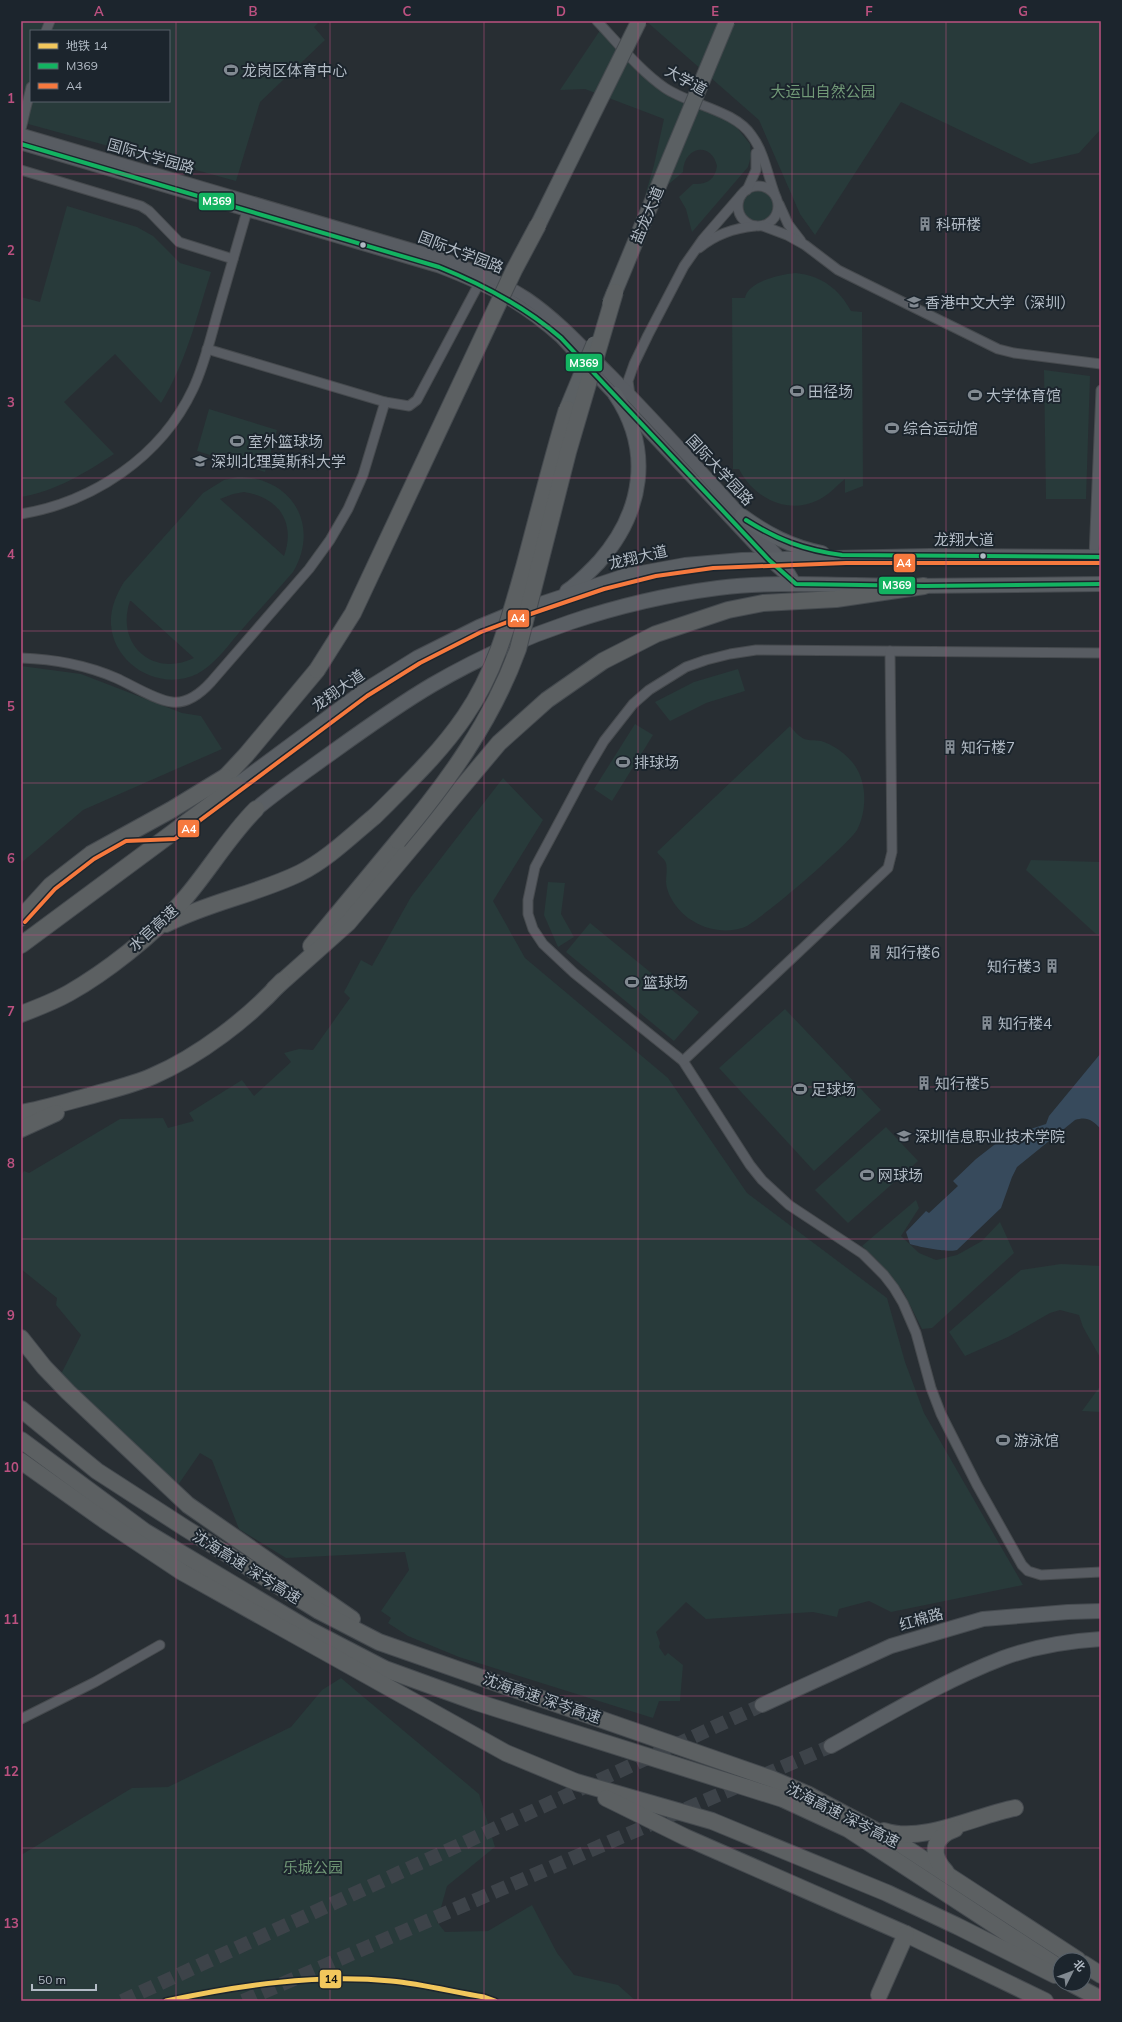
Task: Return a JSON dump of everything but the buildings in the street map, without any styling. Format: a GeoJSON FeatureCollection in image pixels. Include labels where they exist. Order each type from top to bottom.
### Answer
{"type":"FeatureCollection","features":[{"type":"Feature","properties":{"kind":"highway"},"geometry":{"type":"LineString","coordinates":[[21,946],[174,832],[231,781],[246,755],[317,670],[353,613],[514,270],[538,225],[639,21]]}},
{"type":"Feature","properties":{"kind":"highway","name":"盐龙大道"},"geometry":{"type":"LineString","coordinates":[[567,409],[727,21]]}},
{"type":"Feature","properties":{"kind":"highway"},"geometry":{"type":"LineString","coordinates":[[274,989],[398,841],[459,764],[487,717],[510,671],[518,649],[568,452],[615,292]]}},
{"type":"Feature","properties":{"kind":"highway"},"geometry":{"type":"LineString","coordinates":[[159,927],[192,912],[301,873],[328,855],[376,816],[447,740],[465,716],[490,671],[506,631],[567,409]]}},
{"type":"Feature","properties":{"kind":"highway"},"geometry":{"type":"LineString","coordinates":[[21,1129],[119,1088],[153,1076],[183,1061],[229,1029],[348,923],[478,767],[519,723],[573,680],[603,661],[656,634],[728,610],[763,603],[836,599],[924,586]]}},
{"type":"Feature","properties":{"kind":"highway"},"geometry":{"type":"LineString","coordinates":[[21,918],[60,876],[91,854],[171,810],[231,781]]}},
{"type":"Feature","properties":{"kind":"highway","name":"水官高速"},"geometry":{"type":"LineString","coordinates":[[21,1014],[69,993],[159,927],[185,898],[233,835],[256,809]]}},
{"type":"Feature","properties":{"kind":"highway"},"geometry":{"type":"LineString","coordinates":[[124,835],[174,832]]}},
{"type":"Feature","properties":{"kind":"highway"},"geometry":{"type":"LineString","coordinates":[[21,1113],[119,1088]]}},
{"type":"Feature","properties":{"kind":"highway"},"geometry":{"type":"LineString","coordinates":[[21,1338],[44,1367],[68,1392],[188,1505],[348,1616],[379,1642]]}},
{"type":"Feature","properties":{"kind":"highway","name":"沈海高速 深岑高速"},"geometry":{"type":"LineString","coordinates":[[21,1409],[97,1471],[319,1612],[379,1642],[772,1779],[807,1794],[897,1842],[1066,1952]]}},
{"type":"Feature","properties":{"kind":"highway","name":"沈海高速 深岑高速"},"geometry":{"type":"LineString","coordinates":[[21,1440],[144,1531],[232,1585],[385,1669],[476,1702],[783,1799],[823,1816],[872,1843],[1052,1963]]}},
{"type":"Feature","properties":{"kind":"highway"},"geometry":{"type":"LineString","coordinates":[[21,1461],[146,1549],[236,1603],[506,1753],[576,1782],[685,1837],[906,1934],[1045,2001]]}},
{"type":"Feature","properties":{"kind":"highway"},"geometry":{"type":"LineString","coordinates":[[576,1782],[712,1821],[887,1893],[957,1926],[1052,1974]]}},
{"type":"Feature","properties":{"kind":"highway"},"geometry":{"type":"LineString","coordinates":[[867,1826],[889,1832],[910,1834],[926,1832],[1015,1808],[949,1831],[940,1837],[935,1850],[936,1855],[940,1865],[948,1875]]}},
{"type":"Feature","properties":{"kind":"highway"},"geometry":{"type":"LineString","coordinates":[[879,1995],[906,1934]]}},
{"type":"Feature","properties":{"kind":"highway"},"geometry":{"type":"LineString","coordinates":[[1092,1969],[1101,1975]]}},
{"type":"Feature","properties":{"kind":"highway"},"geometry":{"type":"LineString","coordinates":[[1092,1990],[1101,1997]]}},
{"type":"Feature","properties":{"kind":"highway"},"geometry":{"type":"LineString","coordinates":[[1090,1992],[1101,1997]]}},
{"type":"Feature","properties":{"kind":"main road"},"geometry":{"type":"LineString","coordinates":[[552,601],[582,580],[605,555],[624,525],[636,498],[639,471],[636,442],[629,417],[615,394]]}},
{"type":"Feature","properties":{"kind":"main road"},"geometry":{"type":"LineString","coordinates":[[742,516],[768,534],[795,546],[846,557]]}},
{"type":"Feature","properties":{"kind":"main road","name":"龙翔大道"},"geometry":{"type":"LineString","coordinates":[[231,781],[364,691],[417,658],[508,614],[552,601],[617,578],[655,570],[712,562],[846,557],[1097,557]]}},
{"type":"Feature","properties":{"kind":"main road"},"geometry":{"type":"LineString","coordinates":[[256,809],[287,785],[402,704],[468,666],[538,634],[608,610],[667,596],[746,585],[796,584],[924,586],[1101,584]]}},
{"type":"Feature","properties":{"kind":"main road","name":"红棉路"},"geometry":{"type":"LineString","coordinates":[[762,1705],[891,1646],[983,1619],[1068,1612],[1101,1611]]}},
{"type":"Feature","properties":{"kind":"main road"},"geometry":{"type":"LineString","coordinates":[[831,1746],[942,1684],[1004,1658],[1071,1641],[1101,1638]]}},
{"type":"Feature","properties":{"kind":"street","name":"大学道"},"geometry":{"type":"LineString","coordinates":[[597,21],[641,67],[665,88],[732,119],[752,136],[776,198],[788,224],[805,245]]}},
{"type":"Feature","properties":{"kind":"street"},"geometry":{"type":"LineString","coordinates":[[21,129],[30,91]]}},
{"type":"Feature","properties":{"kind":"street","name":"国际大学园路"},"geometry":{"type":"LineString","coordinates":[[21,134],[249,206]]}},
{"type":"Feature","properties":{"kind":"street"},"geometry":{"type":"LineString","coordinates":[[630,394],[628,381],[642,346],[690,258],[703,239],[744,192],[753,179],[757,163],[752,136]]}},
{"type":"Feature","properties":{"kind":"street","name":"国际大学园路"},"geometry":{"type":"LineString","coordinates":[[21,144],[442,258],[482,279],[532,313],[561,338],[775,560],[796,584]]}},
{"type":"Feature","properties":{"kind":"street"},"geometry":{"type":"LineString","coordinates":[[21,170],[141,206],[152,214],[179,242],[233,259]]}},
{"type":"Feature","properties":{"kind":"street"},"geometry":{"type":"LineString","coordinates":[[690,258],[701,247],[721,234],[733,230],[760,226],[773,220],[776,214],[776,198],[770,191],[758,186],[744,192],[738,206],[739,212],[746,222],[760,226],[787,235],[805,245],[838,270],[998,349],[1014,353],[1101,364]]}},
{"type":"Feature","properties":{"kind":"street"},"geometry":{"type":"LineString","coordinates":[[21,514],[54,507],[80,497],[102,486],[142,457],[162,437],[184,405],[198,378],[208,349],[249,206]]}},
{"type":"Feature","properties":{"kind":"street"},"geometry":{"type":"LineString","coordinates":[[208,349],[404,407],[414,404],[482,279]]}},
{"type":"Feature","properties":{"kind":"street","name":"国际大学园路"},"geometry":{"type":"LineString","coordinates":[[482,279],[514,290],[542,309],[570,334],[630,394],[742,516],[775,560]]}},
{"type":"Feature","properties":{"kind":"street"},"geometry":{"type":"LineString","coordinates":[[1097,557],[1101,390]]}},
{"type":"Feature","properties":{"kind":"street"},"geometry":{"type":"LineString","coordinates":[[21,658],[55,661],[86,667],[173,703],[190,699],[198,695],[212,682],[310,568],[330,540],[348,509],[363,474],[385,402]]}},
{"type":"Feature","properties":{"kind":"street"},"geometry":{"type":"LineString","coordinates":[[1101,653],[756,650],[706,660],[668,677],[633,704],[604,741],[535,867],[530,884],[528,914],[533,929],[543,944],[574,973],[683,1061],[750,1165],[762,1180],[789,1205],[863,1254],[884,1275],[894,1288],[903,1303],[916,1333],[931,1388],[941,1414],[977,1485],[1022,1565],[1028,1571],[1041,1575],[1101,1572]]}},
{"type":"Feature","properties":{"kind":"street"},"geometry":{"type":"LineString","coordinates":[[683,1061],[888,868],[892,852],[890,651]]}},
{"type":"Feature","properties":{"kind":"street"},"geometry":{"type":"LineString","coordinates":[[21,1719],[94,1682],[160,1645]]}},
{"type":"Feature","properties":{"kind":"green space","name":"龙岗区体育中心"},"geometry":{"type":"Polygon","coordinates":[[[21,21],[315,21],[318,23],[314,27],[325,40],[260,102],[236,181],[21,122],[21,21]]]}},
{"type":"Feature","properties":{"kind":"green space","name":"大运山自然公园"},"geometry":{"type":"Polygon","coordinates":[[[646,21],[1101,21],[1101,129],[1079,153],[1031,164],[901,102],[815,235],[800,214],[759,120],[646,21]]]}},
{"type":"Feature","properties":{"kind":"green space"},"geometry":{"type":"Polygon","coordinates":[[[601,29],[648,79],[734,124],[750,144],[751,156],[748,167],[692,232],[686,209],[679,197],[693,184],[702,184],[712,178],[717,166],[710,153],[704,150],[693,152],[688,156],[683,172],[670,183],[645,196],[654,165],[664,119],[585,89],[560,90],[601,29]]]}},
{"type":"Feature","properties":{"kind":"green space"},"geometry":{"type":"Polygon","coordinates":[[[758,191],[769,195],[773,206],[769,217],[758,221],[747,217],[743,206],[747,195],[758,191]]]}},
{"type":"Feature","properties":{"kind":"green space"},"geometry":{"type":"Polygon","coordinates":[[[67,206],[137,227],[153,236],[180,263],[211,272],[184,356],[170,388],[161,403],[115,354],[64,402],[114,454],[92,468],[58,486],[21,497],[21,297],[40,302],[67,206]]]}},
{"type":"Feature","properties":{"kind":"green space","name":"田径场"},"geometry":{"type":"Polygon","coordinates":[[[796,273],[814,277],[829,285],[841,296],[851,311],[862,312],[863,486],[845,493],[845,479],[820,499],[805,505],[793,506],[782,504],[761,495],[745,479],[739,469],[733,469],[732,298],[745,298],[747,292],[759,283],[775,277],[796,273]]]}},
{"type":"Feature","properties":{"kind":"green space"},"geometry":{"type":"Polygon","coordinates":[[[1044,370],[1090,376],[1086,499],[1046,499],[1044,370]]]}},
{"type":"Feature","properties":{"kind":"green space","name":"室外篮球场"},"geometry":{"type":"Polygon","coordinates":[[[209,409],[277,430],[265,472],[197,451],[209,409]]]}},
{"type":"Feature","properties":{"kind":"green space"},"geometry":{"type":"Polygon","coordinates":[[[237,477],[256,479],[272,485],[286,494],[296,506],[302,521],[304,537],[301,554],[293,572],[209,666],[197,674],[183,679],[168,680],[154,677],[141,671],[130,663],[120,652],[114,639],[111,625],[111,613],[114,602],[124,582],[203,493],[224,480],[237,477]],[[244,492],[220,499],[284,556],[288,533],[282,514],[267,499],[244,492]],[[131,601],[127,617],[128,631],[133,643],[141,653],[152,660],[165,664],[179,663],[194,658],[131,601]]]}},
{"type":"Feature","properties":{"kind":"green space"},"geometry":{"type":"Polygon","coordinates":[[[21,666],[81,674],[182,713],[201,716],[222,749],[83,810],[21,863],[21,666]]]}},
{"type":"Feature","properties":{"kind":"green space"},"geometry":{"type":"Polygon","coordinates":[[[738,669],[745,691],[706,703],[670,721],[655,702],[694,682],[738,669]]]}},
{"type":"Feature","properties":{"kind":"green space","name":"排球场"},"geometry":{"type":"Polygon","coordinates":[[[635,724],[653,735],[612,801],[594,789],[635,724]]]}},
{"type":"Feature","properties":{"kind":"green space"},"geometry":{"type":"Polygon","coordinates":[[[790,726],[803,738],[826,743],[837,749],[852,761],[858,771],[863,785],[864,808],[860,823],[851,838],[838,850],[783,899],[751,923],[736,930],[717,930],[704,927],[688,918],[675,904],[667,888],[666,863],[657,852],[790,726]]]}},
{"type":"Feature","properties":{"kind":"green space"},"geometry":{"type":"Polygon","coordinates":[[[503,778],[543,820],[493,901],[525,958],[668,1078],[747,1193],[887,1298],[905,1362],[924,1413],[1023,1585],[891,1612],[869,1601],[839,1609],[837,1617],[813,1612],[706,1619],[686,1602],[656,1632],[660,1643],[659,1647],[665,1656],[668,1653],[683,1665],[680,1701],[659,1701],[653,1718],[459,1657],[408,1636],[388,1623],[391,1618],[381,1611],[409,1570],[405,1552],[286,1558],[239,1529],[212,1460],[200,1453],[178,1485],[61,1374],[81,1335],[56,1305],[57,1298],[21,1269],[21,1175],[24,1171],[29,1173],[120,1119],[163,1118],[168,1128],[194,1121],[189,1113],[242,1080],[254,1096],[291,1062],[284,1053],[299,1049],[313,1050],[350,998],[344,992],[361,960],[372,966],[411,897],[503,778]]]}},
{"type":"Feature","properties":{"kind":"green space"},"geometry":{"type":"Polygon","coordinates":[[[1031,860],[1101,862],[1101,934],[1096,934],[1026,870],[1031,860]]]}},
{"type":"Feature","properties":{"kind":"green space"},"geometry":{"type":"Polygon","coordinates":[[[548,882],[565,883],[561,914],[574,937],[558,947],[544,915],[548,882]]]}},
{"type":"Feature","properties":{"kind":"green space","name":"篮球场"},"geometry":{"type":"Polygon","coordinates":[[[590,923],[699,1012],[674,1041],[566,952],[590,923]]]}},
{"type":"Feature","properties":{"kind":"green space","name":"足球场"},"geometry":{"type":"Polygon","coordinates":[[[785,1009],[881,1110],[814,1171],[719,1068],[785,1009]]]}},
{"type":"Feature","properties":{"kind":"green space","name":"网球场"},"geometry":{"type":"Polygon","coordinates":[[[886,1127],[918,1161],[848,1223],[815,1190],[886,1127]]]}},
{"type":"Feature","properties":{"kind":"green space"},"geometry":{"type":"Polygon","coordinates":[[[916,1200],[919,1208],[901,1236],[919,1253],[936,1260],[957,1255],[982,1241],[1000,1222],[1014,1253],[932,1328],[922,1329],[903,1291],[878,1261],[862,1246],[916,1200]]]}},
{"type":"Feature","properties":{"kind":"green space"},"geometry":{"type":"Polygon","coordinates":[[[1061,1264],[1101,1266],[1101,1359],[1083,1327],[1079,1315],[1060,1310],[1050,1313],[1008,1337],[965,1356],[949,1332],[1021,1270],[1061,1264]]]}},
{"type":"Feature","properties":{"kind":"green space"},"geometry":{"type":"Polygon","coordinates":[[[1101,1385],[1101,1412],[1082,1411],[1101,1385]]]}},
{"type":"Feature","properties":{"kind":"green space","name":"乐城公园"},"geometry":{"type":"Polygon","coordinates":[[[341,1678],[479,1794],[495,1847],[447,1886],[437,1922],[445,1932],[488,1931],[532,1905],[557,1953],[574,1975],[618,1985],[636,2001],[21,2001],[21,1855],[132,1788],[168,1787],[291,1727],[322,1690],[341,1678]]]}},
{"type":"Feature","properties":{"kind":"water"},"geometry":{"type":"Polygon","coordinates":[[[1101,1053],[1101,1129],[1089,1120],[1083,1118],[1075,1120],[1017,1167],[1001,1208],[957,1250],[941,1250],[910,1244],[906,1232],[926,1211],[929,1213],[958,1186],[953,1181],[976,1159],[1003,1138],[1046,1124],[1049,1116],[1101,1053]]]}},
{"type":"Feature","properties":{"kind":"tunnel"},"geometry":{"type":"LineString","coordinates":[[122,2001],[762,1705]]}},
{"type":"Feature","properties":{"kind":"tunnel"},"geometry":{"type":"LineString","coordinates":[[243,2001],[831,1746]]}},
{"type":"Feature","properties":{"kind":"metro line","name":"14"},"geometry":{"type":"LineString","coordinates":[[166,2001],[222,1990],[278,1982],[335,1979],[363,1979],[403,1982],[484,1997],[495,2001]]}},
{"type":"Feature","properties":{"kind":"transit line","name":"M369"},"geometry":{"type":"LineString","coordinates":[[21,144],[439,267],[472,281],[503,297],[533,316],[561,338],[769,560],[796,584],[924,586],[1101,584]]}},
{"type":"Feature","properties":{"kind":"transit line","name":"M369"},"geometry":{"type":"LineString","coordinates":[[746,520],[780,539],[803,547],[842,555],[1101,557]]}},
{"type":"Feature","properties":{"kind":"transit line","name":"A4"},"geometry":{"type":"LineString","coordinates":[[25,922],[55,889],[94,859],[126,841],[175,839],[367,696],[420,663],[481,632],[604,589],[656,576],[713,568],[846,563],[1101,563]]}},
{"type":"Feature","properties":{"kind":"place","name":"龙岗区体育中心"},"geometry":{"type":"Point","coordinates":[231,70]}},
{"type":"Feature","properties":{"kind":"place","name":"科研楼"},"geometry":{"type":"Point","coordinates":[925,224]}},
{"type":"Feature","properties":{"kind":"place","name":"香港中文大学（深圳）"},"geometry":{"type":"Point","coordinates":[914,302]}},
{"type":"Feature","properties":{"kind":"place","name":"田径场"},"geometry":{"type":"Point","coordinates":[797,391]}},
{"type":"Feature","properties":{"kind":"place","name":"大学体育馆"},"geometry":{"type":"Point","coordinates":[975,395]}},
{"type":"Feature","properties":{"kind":"place","name":"综合运动馆"},"geometry":{"type":"Point","coordinates":[892,428]}},
{"type":"Feature","properties":{"kind":"place","name":"室外篮球场"},"geometry":{"type":"Point","coordinates":[237,441]}},
{"type":"Feature","properties":{"kind":"place","name":"深圳北理莫斯科大学"},"geometry":{"type":"Point","coordinates":[200,461]}},
{"type":"Feature","properties":{"kind":"place","name":"知行楼7"},"geometry":{"type":"Point","coordinates":[950,747]}},
{"type":"Feature","properties":{"kind":"place","name":"排球场"},"geometry":{"type":"Point","coordinates":[623,762]}},
{"type":"Feature","properties":{"kind":"place","name":"知行楼6"},"geometry":{"type":"Point","coordinates":[875,952]}},
{"type":"Feature","properties":{"kind":"place","name":"知行楼3"},"geometry":{"type":"Point","coordinates":[1052,966]}},
{"type":"Feature","properties":{"kind":"place","name":"篮球场"},"geometry":{"type":"Point","coordinates":[632,982]}},
{"type":"Feature","properties":{"kind":"place","name":"知行楼4"},"geometry":{"type":"Point","coordinates":[987,1023]}},
{"type":"Feature","properties":{"kind":"place","name":"知行楼5"},"geometry":{"type":"Point","coordinates":[924,1083]}},
{"type":"Feature","properties":{"kind":"place","name":"足球场"},"geometry":{"type":"Point","coordinates":[800,1089]}},
{"type":"Feature","properties":{"kind":"place","name":"深圳信息职业技术学院"},"geometry":{"type":"Point","coordinates":[904,1136]}},
{"type":"Feature","properties":{"kind":"place","name":"网球场"},"geometry":{"type":"Point","coordinates":[867,1175]}},
{"type":"Feature","properties":{"kind":"place","name":"游泳馆"},"geometry":{"type":"Point","coordinates":[1003,1440]}}]}
